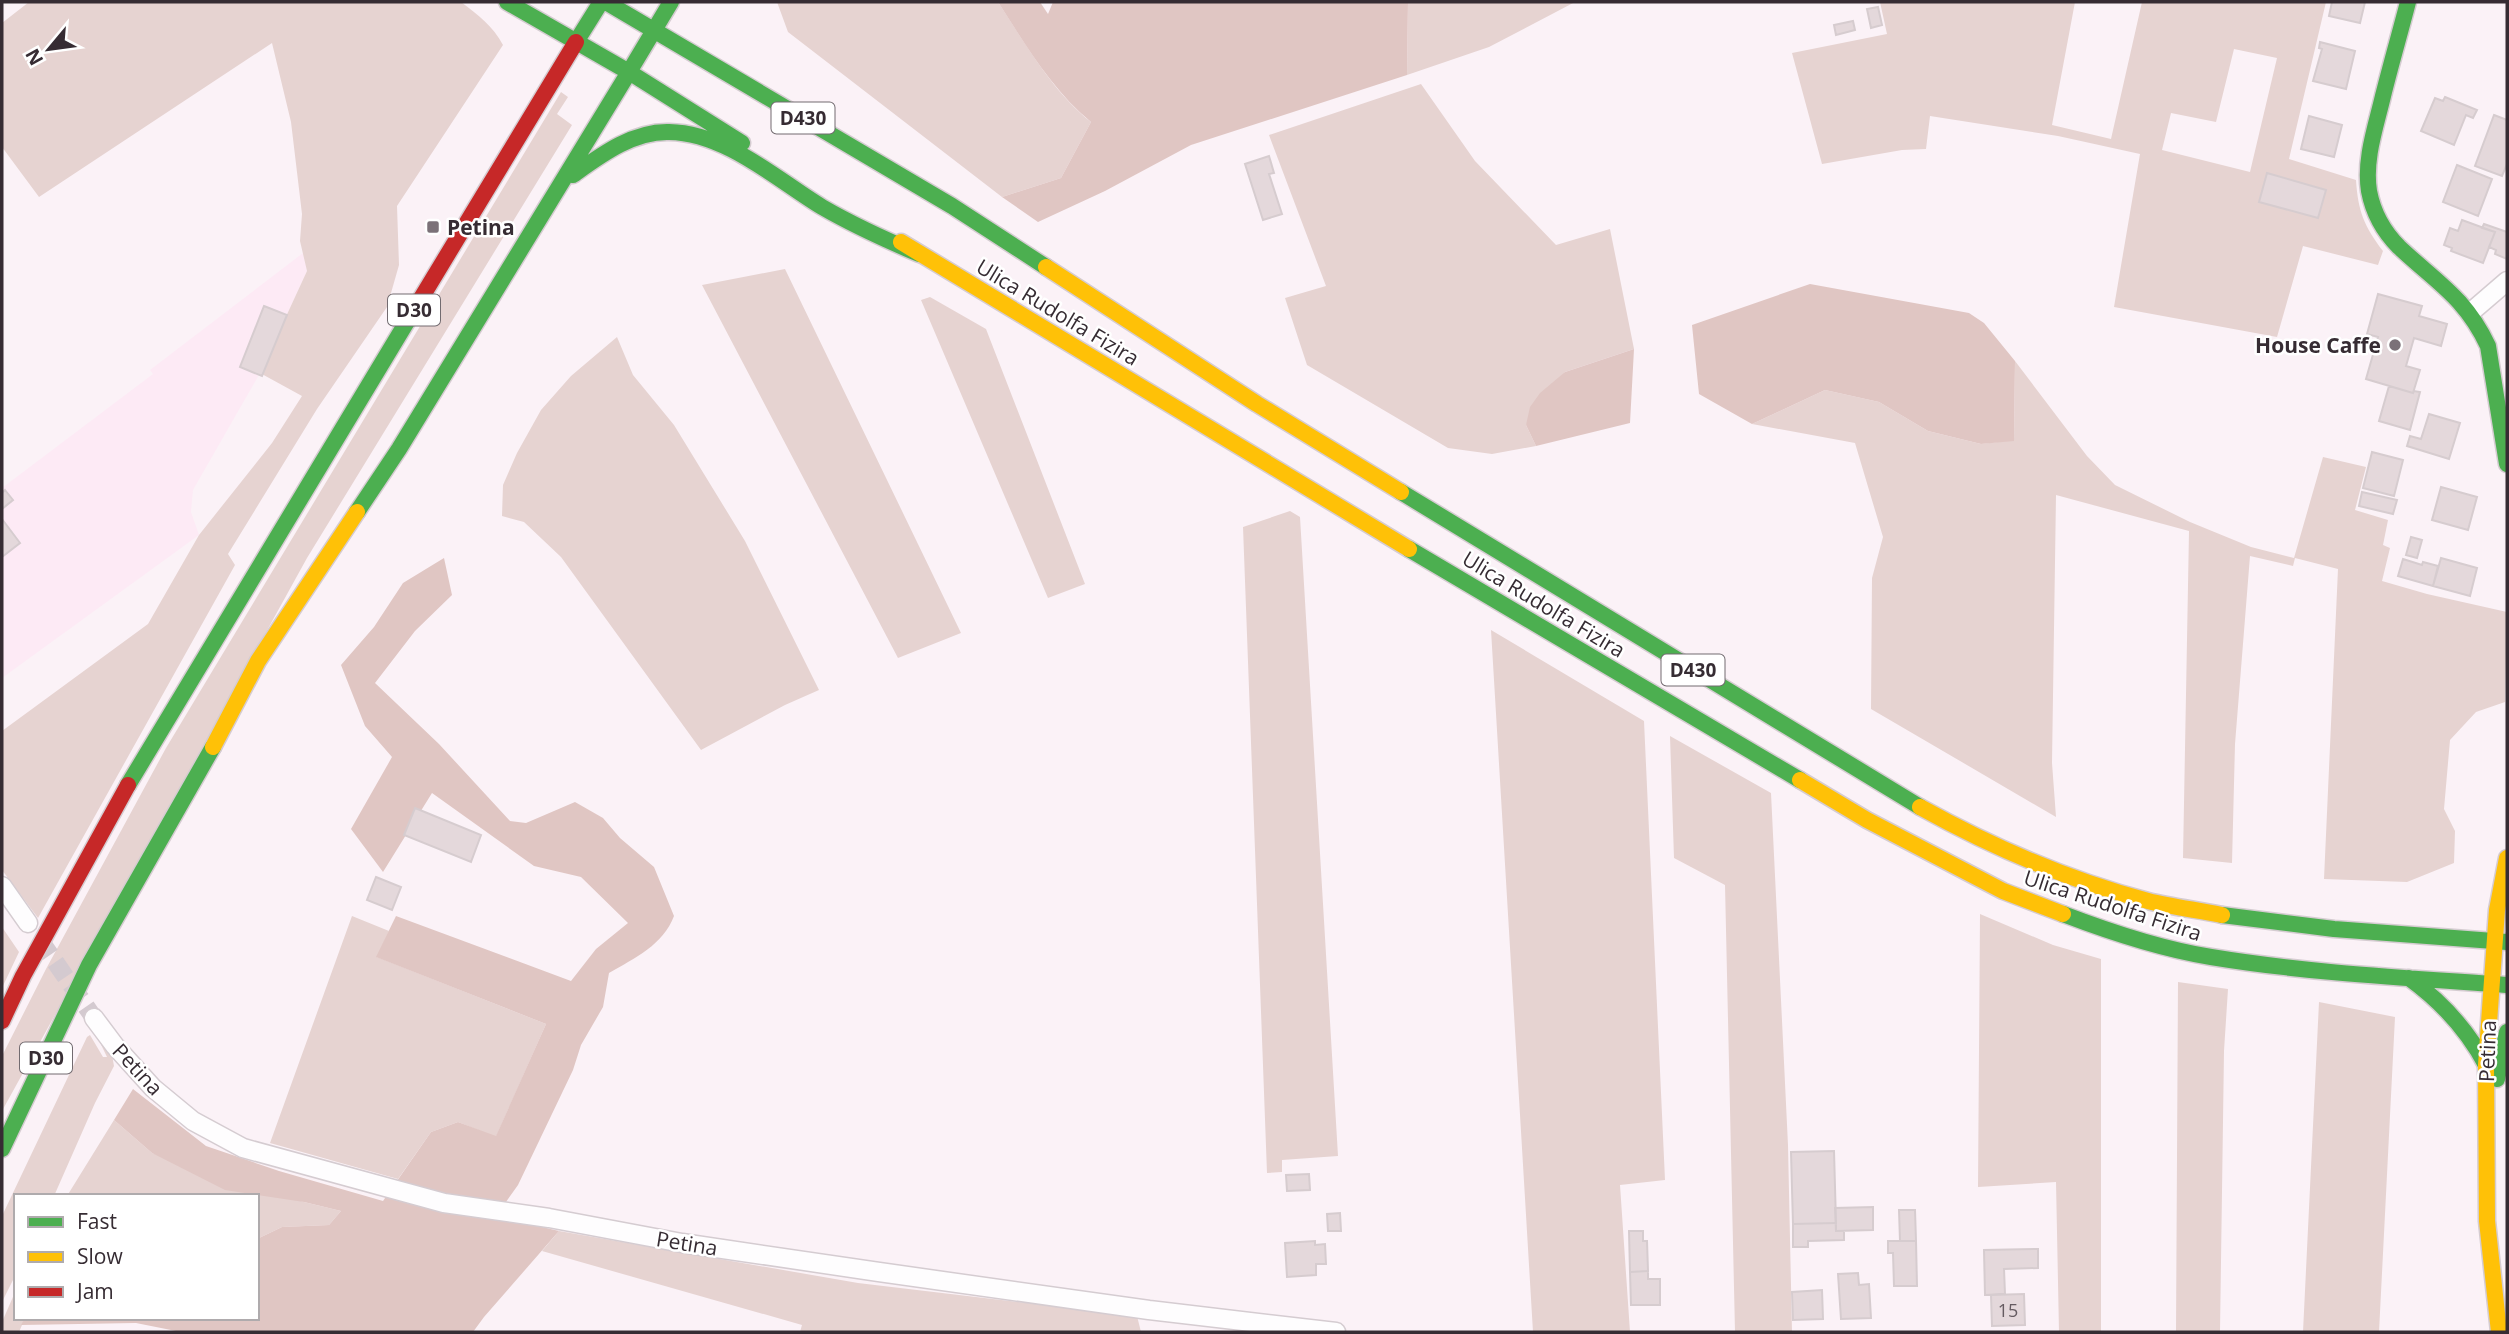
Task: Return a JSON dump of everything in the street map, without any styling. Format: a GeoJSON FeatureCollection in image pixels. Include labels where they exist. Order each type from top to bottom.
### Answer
{"type":"FeatureCollection","features":[{"type":"Feature","properties":{"kind":"main road","name":"Ulica Rudolfa Fizira"},"geometry":{"type":"LineString","coordinates":[[507,2],[629,72],[919,254],[1229,442],[1867,820],[2003,891],[2076,919],[2164,947],[2210,957],[2330,972],[2499,984]]}},
{"type":"Feature","properties":{"kind":"main road","name":"Ulica Rudolfa Fizira"},"geometry":{"type":"LineString","coordinates":[[603,2],[952,206],[1257,404],[1843,761],[1965,832],[2049,869],[2149,901],[2231,917],[2334,929],[2501,942]]}},
{"type":"Feature","properties":{"kind":"main road","name":"D30"},"geometry":{"type":"LineString","coordinates":[[2,1021],[23,976],[143,758],[576,42],[603,2]]}},
{"type":"Feature","properties":{"kind":"main road","name":"D30"},"geometry":{"type":"LineString","coordinates":[[2,1149],[89,965],[205,762],[258,662],[399,449],[671,2]]}},
{"type":"Feature","properties":{"kind":"main road"},"geometry":{"type":"LineString","coordinates":[[2408,2],[2371,146],[2368,179],[2370,198],[2377,217],[2396,245],[2471,312],[2488,346],[2507,464]]}},
{"type":"Feature","properties":{"kind":"main road"},"geometry":{"type":"LineString","coordinates":[[557,188],[604,152],[624,141],[651,133],[688,132],[708,138],[737,153],[858,228],[919,254]]}},
{"type":"Feature","properties":{"kind":"main road","name":"Petina"},"geometry":{"type":"LineString","coordinates":[[2499,1332],[2487,1221],[2486,1065],[2499,984],[2501,942],[2497,910],[2507,858]]}},
{"type":"Feature","properties":{"kind":"main road"},"geometry":{"type":"LineString","coordinates":[[2409,978],[2442,1002],[2468,1032],[2486,1065]]}},
{"type":"Feature","properties":{"kind":"main road","name":"Petina"},"geometry":{"type":"LineString","coordinates":[[2488,1120],[2507,1032]]}},
{"type":"Feature","properties":{"kind":"street"},"geometry":{"type":"LineString","coordinates":[[2471,312],[2507,281]]}},
{"type":"Feature","properties":{"kind":"street"},"geometry":{"type":"LineString","coordinates":[[2,886],[27,923]]}},
{"type":"Feature","properties":{"kind":"street","name":"Petina"},"geometry":{"type":"LineString","coordinates":[[94,1018],[153,1088],[193,1121],[243,1149],[444,1203],[549,1218],[735,1251],[1162,1312],[1336,1332]]}},
{"type":"Feature","properties":{"kind":"shaded area"},"geometry":{"type":"Polygon","coordinates":[[[29,2],[461,2],[490,26],[503,45],[397,206],[399,265],[387,307],[317,409],[228,554],[235,565],[38,918],[2,870],[2,731],[148,624],[199,535],[272,443],[302,396],[260,373],[307,271],[300,241],[302,214],[291,122],[272,43],[39,197],[2,147],[2,23],[29,2]]]}},
{"type":"Feature","properties":{"kind":"shaded area"},"geometry":{"type":"Polygon","coordinates":[[[777,2],[998,2],[1052,81],[1091,122],[1061,178],[1002,197],[788,32],[777,2]]]}},
{"type":"Feature","properties":{"kind":"shaded area"},"geometry":{"type":"Polygon","coordinates":[[[998,2],[1040,2],[1048,14],[1053,2],[1408,2],[1407,75],[1191,145],[1105,191],[1038,222],[1002,197],[1061,178],[1091,122],[1052,81],[998,2]]]}},
{"type":"Feature","properties":{"kind":"shaded area"},"geometry":{"type":"Polygon","coordinates":[[[1408,2],[1575,2],[1489,47],[1407,75],[1408,2]]]}},
{"type":"Feature","properties":{"kind":"shaded area"},"geometry":{"type":"Polygon","coordinates":[[[1880,2],[2075,2],[2052,125],[2111,139],[2142,2],[2326,2],[2289,159],[2356,180],[2363,218],[2383,251],[2378,265],[2303,246],[2277,337],[2114,307],[2140,154],[2058,136],[1930,116],[1926,149],[1902,150],[1822,164],[1792,53],[1887,34],[1880,2]],[[2234,49],[2216,122],[2171,113],[2162,150],[2250,172],[2277,58],[2234,49]]]}},
{"type":"Feature","properties":{"kind":"shaded area"},"geometry":{"type":"Polygon","coordinates":[[[1421,84],[1475,161],[1556,245],[1610,229],[1634,349],[1565,372],[1526,425],[1536,446],[1492,454],[1448,448],[1307,365],[1285,298],[1326,286],[1269,135],[1421,84]]]}},
{"type":"Feature","properties":{"kind":"shaded area"},"geometry":{"type":"Polygon","coordinates":[[[561,92],[568,97],[557,114],[572,125],[307,558],[2,1111],[2,1056],[166,748],[561,92]]]}},
{"type":"Feature","properties":{"kind":"shaded area"},"geometry":{"type":"Polygon","coordinates":[[[303,253],[307,271],[260,373],[193,490],[191,512],[199,535],[2,678],[2,488],[153,374],[150,370],[303,253]]]}},
{"type":"Feature","properties":{"kind":"shaded area"},"geometry":{"type":"Polygon","coordinates":[[[785,269],[961,633],[898,658],[702,285],[785,269]]]}},
{"type":"Feature","properties":{"kind":"shaded area"},"geometry":{"type":"Polygon","coordinates":[[[1810,284],[1969,313],[1984,323],[2015,361],[2014,441],[1981,444],[1928,431],[1879,402],[1825,390],[1752,424],[1699,394],[1692,325],[1810,284]]]}},
{"type":"Feature","properties":{"kind":"shaded area"},"geometry":{"type":"Polygon","coordinates":[[[930,297],[986,329],[1085,584],[1048,598],[921,300],[930,297]]]}},
{"type":"Feature","properties":{"kind":"shaded area"},"geometry":{"type":"Polygon","coordinates":[[[617,337],[633,375],[674,425],[745,541],[819,690],[701,750],[561,557],[524,522],[502,516],[503,485],[541,410],[571,376],[617,337]]]}},
{"type":"Feature","properties":{"kind":"shaded area"},"geometry":{"type":"Polygon","coordinates":[[[1634,349],[1630,423],[1536,446],[1526,425],[1530,407],[1540,393],[1565,372],[1634,349]]]}},
{"type":"Feature","properties":{"kind":"shaded area"},"geometry":{"type":"Polygon","coordinates":[[[2015,361],[2087,456],[2115,485],[2190,522],[2251,547],[2294,558],[2323,457],[2366,467],[2355,510],[2388,520],[2383,545],[2390,548],[2382,581],[2507,612],[2505,702],[2476,712],[2450,740],[2444,809],[2455,831],[2454,863],[2407,882],[2324,879],[2338,569],[2295,558],[2293,566],[2250,556],[2235,744],[2232,863],[2183,858],[2189,531],[2056,495],[2052,763],[2056,817],[1871,709],[1872,578],[1883,537],[1855,443],[1752,424],[1825,390],[1879,402],[1928,431],[1981,444],[2014,440],[2015,361]]]}},
{"type":"Feature","properties":{"kind":"shaded area"},"geometry":{"type":"Polygon","coordinates":[[[1290,511],[1300,517],[1338,1156],[1282,1160],[1282,1172],[1267,1173],[1243,527],[1290,511]]]}},
{"type":"Feature","properties":{"kind":"shaded area"},"geometry":{"type":"Polygon","coordinates":[[[444,558],[452,595],[415,631],[375,683],[439,744],[510,821],[526,823],[575,802],[603,818],[620,838],[654,867],[674,916],[655,943],[609,973],[603,1007],[581,1045],[573,1070],[518,1185],[496,1216],[559,1231],[473,1332],[181,1332],[136,1323],[21,1325],[24,1320],[259,1320],[259,1238],[282,1227],[329,1225],[341,1211],[304,1202],[225,1190],[152,1153],[114,1120],[133,1089],[206,1146],[279,1171],[383,1201],[431,1132],[458,1122],[496,1136],[546,1024],[376,957],[396,916],[571,981],[596,949],[628,923],[581,877],[534,866],[432,793],[383,872],[351,829],[392,757],[365,726],[341,665],[374,627],[403,583],[444,558]]]}},
{"type":"Feature","properties":{"kind":"shaded area"},"geometry":{"type":"Polygon","coordinates":[[[1491,630],[1644,721],[1665,1180],[1620,1185],[1630,1332],[1533,1332],[1491,630]]]}},
{"type":"Feature","properties":{"kind":"shaded area"},"geometry":{"type":"Polygon","coordinates":[[[1670,736],[1771,793],[1788,1145],[1792,1332],[1735,1332],[1725,885],[1674,858],[1670,736]]]}},
{"type":"Feature","properties":{"kind":"shaded area"},"geometry":{"type":"Polygon","coordinates":[[[1980,914],[2053,945],[2101,959],[2101,1332],[2059,1332],[2056,1182],[1978,1187],[1980,914]]]}},
{"type":"Feature","properties":{"kind":"shaded area"},"geometry":{"type":"Polygon","coordinates":[[[352,916],[389,931],[377,957],[546,1024],[496,1137],[458,1122],[431,1132],[398,1179],[270,1143],[352,916]]]}},
{"type":"Feature","properties":{"kind":"shaded area"},"geometry":{"type":"Polygon","coordinates":[[[2,927],[19,952],[2,988],[2,927]]]}},
{"type":"Feature","properties":{"kind":"shaded area"},"geometry":{"type":"Polygon","coordinates":[[[2178,982],[2228,989],[2224,1051],[2220,1332],[2176,1332],[2178,982]]]}},
{"type":"Feature","properties":{"kind":"shaded area"},"geometry":{"type":"Polygon","coordinates":[[[2319,1002],[2395,1017],[2379,1332],[2303,1332],[2319,1002]]]}},
{"type":"Feature","properties":{"kind":"shaded area"},"geometry":{"type":"Polygon","coordinates":[[[93,1028],[112,1055],[114,1066],[55,1194],[14,1194],[14,1278],[2,1302],[2,1216],[87,1037],[90,1035],[103,1057],[107,1057],[93,1028]]]}},
{"type":"Feature","properties":{"kind":"shaded area"},"geometry":{"type":"Polygon","coordinates":[[[114,1120],[152,1153],[304,1202],[341,1211],[329,1225],[282,1227],[259,1238],[259,1194],[68,1194],[114,1120]]]}},
{"type":"Feature","properties":{"kind":"shaded area"},"geometry":{"type":"Polygon","coordinates":[[[559,1231],[858,1283],[1137,1316],[1141,1332],[800,1332],[802,1325],[542,1251],[559,1231]]]}},
{"type":"Feature","properties":{"kind":"shaded area"},"geometry":{"type":"Polygon","coordinates":[[[14,1295],[14,1320],[24,1320],[19,1332],[2,1332],[2,1322],[14,1295]]]}},
{"type":"Feature","properties":{"kind":"building"},"geometry":{"type":"Polygon","coordinates":[[[2332,2],[2365,2],[2360,23],[2329,16],[2332,2]]]}},
{"type":"Feature","properties":{"kind":"building"},"geometry":{"type":"Polygon","coordinates":[[[1878,7],[1882,25],[1871,28],[1867,9],[1878,7]]]}},
{"type":"Feature","properties":{"kind":"building"},"geometry":{"type":"Polygon","coordinates":[[[1853,21],[1855,30],[1836,35],[1834,25],[1853,21]]]}},
{"type":"Feature","properties":{"kind":"building"},"geometry":{"type":"Polygon","coordinates":[[[2320,42],[2355,51],[2346,89],[2313,81],[2322,49],[2319,48],[2320,42]]]}},
{"type":"Feature","properties":{"kind":"building"},"geometry":{"type":"Polygon","coordinates":[[[2445,97],[2477,110],[2473,118],[2466,115],[2454,145],[2421,131],[2435,98],[2443,101],[2445,97]]]}},
{"type":"Feature","properties":{"kind":"building"},"geometry":{"type":"Polygon","coordinates":[[[2494,115],[2507,120],[2507,164],[2502,176],[2475,166],[2494,115]]]}},
{"type":"Feature","properties":{"kind":"building"},"geometry":{"type":"Polygon","coordinates":[[[2309,116],[2342,125],[2334,157],[2301,149],[2309,116]]]}},
{"type":"Feature","properties":{"kind":"building"},"geometry":{"type":"Polygon","coordinates":[[[1269,156],[1274,173],[1269,174],[1282,214],[1263,220],[1245,164],[1269,156]]]}},
{"type":"Feature","properties":{"kind":"building"},"geometry":{"type":"Polygon","coordinates":[[[2457,165],[2492,179],[2478,216],[2443,202],[2457,165]]]}},
{"type":"Feature","properties":{"kind":"building"},"geometry":{"type":"Polygon","coordinates":[[[2267,173],[2326,190],[2318,218],[2259,202],[2267,173]]]}},
{"type":"Feature","properties":{"kind":"building"},"geometry":{"type":"Polygon","coordinates":[[[2462,220],[2495,232],[2483,263],[2451,251],[2452,248],[2444,245],[2450,228],[2458,231],[2462,220]]]}},
{"type":"Feature","properties":{"kind":"building"},"geometry":{"type":"Polygon","coordinates":[[[2484,224],[2507,232],[2507,259],[2495,254],[2496,250],[2489,247],[2495,232],[2482,228],[2484,224]]]}},
{"type":"Feature","properties":{"kind":"building"},"geometry":{"type":"Polygon","coordinates":[[[2378,294],[2422,306],[2419,316],[2447,324],[2441,346],[2414,338],[2406,366],[2420,370],[2413,393],[2366,379],[2378,337],[2367,334],[2378,294]]]}},
{"type":"Feature","properties":{"kind":"building"},"geometry":{"type":"Polygon","coordinates":[[[264,306],[287,315],[262,376],[240,367],[264,306]]]}},
{"type":"Feature","properties":{"kind":"building"},"geometry":{"type":"Polygon","coordinates":[[[2389,386],[2413,393],[2420,392],[2410,430],[2379,421],[2389,386]]]}},
{"type":"Feature","properties":{"kind":"building"},"geometry":{"type":"Polygon","coordinates":[[[2429,414],[2460,423],[2449,459],[2407,446],[2410,436],[2421,439],[2429,414]]]}},
{"type":"Feature","properties":{"kind":"building"},"geometry":{"type":"Polygon","coordinates":[[[2372,452],[2403,460],[2394,496],[2363,488],[2372,452]]]}},
{"type":"Feature","properties":{"kind":"building"},"geometry":{"type":"Polygon","coordinates":[[[2441,487],[2477,497],[2468,530],[2432,520],[2441,487]]]}},
{"type":"Feature","properties":{"kind":"building"},"geometry":{"type":"Polygon","coordinates":[[[5,490],[13,500],[2,509],[2,493],[5,490]]]}},
{"type":"Feature","properties":{"kind":"building"},"geometry":{"type":"Polygon","coordinates":[[[2362,492],[2397,500],[2393,514],[2359,506],[2362,492]]]}},
{"type":"Feature","properties":{"kind":"building"},"geometry":{"type":"Polygon","coordinates":[[[2,519],[20,543],[2,557],[2,519]]]}},
{"type":"Feature","properties":{"kind":"building"},"geometry":{"type":"Polygon","coordinates":[[[2411,537],[2422,540],[2417,558],[2406,555],[2411,537]]]}},
{"type":"Feature","properties":{"kind":"building"},"geometry":{"type":"Polygon","coordinates":[[[2441,558],[2477,568],[2470,596],[2433,586],[2441,558]]]}},
{"type":"Feature","properties":{"kind":"building"},"geometry":{"type":"Polygon","coordinates":[[[2403,559],[2422,565],[2423,562],[2438,566],[2433,586],[2398,576],[2403,559]]]}},
{"type":"Feature","properties":{"kind":"building"},"geometry":{"type":"Polygon","coordinates":[[[415,808],[481,835],[471,862],[404,835],[415,808]]]}},
{"type":"Feature","properties":{"kind":"building"},"geometry":{"type":"Polygon","coordinates":[[[376,877],[401,887],[392,910],[367,900],[376,877]]]}},
{"type":"Feature","properties":{"kind":"building"},"geometry":{"type":"Polygon","coordinates":[[[1834,1151],[1836,1223],[1793,1224],[1791,1152],[1834,1151]]]}},
{"type":"Feature","properties":{"kind":"building"},"geometry":{"type":"Polygon","coordinates":[[[1309,1174],[1310,1190],[1287,1191],[1286,1175],[1309,1174]]]}},
{"type":"Feature","properties":{"kind":"building"},"geometry":{"type":"Polygon","coordinates":[[[1873,1207],[1873,1230],[1836,1231],[1835,1208],[1873,1207]]]}},
{"type":"Feature","properties":{"kind":"building"},"geometry":{"type":"Polygon","coordinates":[[[1899,1210],[1915,1210],[1916,1241],[1900,1241],[1899,1210]]]}},
{"type":"Feature","properties":{"kind":"building"},"geometry":{"type":"Polygon","coordinates":[[[1340,1213],[1341,1231],[1328,1231],[1327,1214],[1340,1213]]]}},
{"type":"Feature","properties":{"kind":"building"},"geometry":{"type":"Polygon","coordinates":[[[1836,1223],[1836,1231],[1844,1231],[1844,1240],[1808,1241],[1808,1247],[1793,1247],[1793,1224],[1836,1223]]]}},
{"type":"Feature","properties":{"kind":"building"},"geometry":{"type":"Polygon","coordinates":[[[1629,1231],[1643,1231],[1643,1241],[1647,1241],[1648,1271],[1630,1272],[1629,1231]]]}},
{"type":"Feature","properties":{"kind":"building"},"geometry":{"type":"Polygon","coordinates":[[[1315,1241],[1315,1245],[1325,1244],[1326,1264],[1316,1264],[1316,1275],[1287,1277],[1285,1243],[1315,1241]]]}},
{"type":"Feature","properties":{"kind":"building"},"geometry":{"type":"Polygon","coordinates":[[[1888,1241],[1916,1241],[1917,1286],[1894,1286],[1893,1253],[1888,1253],[1888,1241]]]}},
{"type":"Feature","properties":{"kind":"building"},"geometry":{"type":"Polygon","coordinates":[[[2038,1249],[2038,1268],[2004,1269],[2005,1294],[1985,1295],[1984,1250],[2038,1249]]]}},
{"type":"Feature","properties":{"kind":"building"},"geometry":{"type":"Polygon","coordinates":[[[1648,1271],[1648,1279],[1660,1279],[1660,1305],[1631,1305],[1630,1272],[1648,1271]]]}},
{"type":"Feature","properties":{"kind":"building"},"geometry":{"type":"Polygon","coordinates":[[[1858,1273],[1859,1285],[1869,1284],[1871,1318],[1841,1319],[1838,1274],[1858,1273]]]}},
{"type":"Feature","properties":{"kind":"building"},"geometry":{"type":"Polygon","coordinates":[[[1822,1290],[1823,1319],[1793,1320],[1792,1292],[1822,1290]]]}},
{"type":"Feature","properties":{"kind":"building"},"geometry":{"type":"Polygon","coordinates":[[[2024,1294],[2025,1325],[1992,1326],[1991,1295],[2024,1294]]]}},
{"type":"Feature","properties":{"kind":"tunnel"},"geometry":{"type":"LineString","coordinates":[[40,940],[94,1018]]}},
{"type":"Feature","properties":{"kind":"traffic: fast"},"geometry":{"type":"LineString","coordinates":[[507,2],[629,72],[742,143]]}},
{"type":"Feature","properties":{"kind":"traffic: fast"},"geometry":{"type":"LineString","coordinates":[[576,42],[601,2]]}},
{"type":"Feature","properties":{"kind":"traffic: fast"},"geometry":{"type":"LineString","coordinates":[[606,2],[952,206],[1046,267]]}},
{"type":"Feature","properties":{"kind":"traffic: fast"},"geometry":{"type":"LineString","coordinates":[[629,72],[671,2]]}},
{"type":"Feature","properties":{"kind":"traffic: fast"},"geometry":{"type":"LineString","coordinates":[[2408,2],[2372,143],[2368,167],[2369,191],[2376,214],[2389,235],[2459,302],[2488,346],[2507,464]]}},
{"type":"Feature","properties":{"kind":"traffic: fast"},"geometry":{"type":"LineString","coordinates":[[357,512],[399,449],[629,72]]}},
{"type":"Feature","properties":{"kind":"traffic: fast"},"geometry":{"type":"LineString","coordinates":[[573,175],[618,146],[643,135],[669,132],[690,134],[710,140],[750,159],[834,214],[919,254]]}},
{"type":"Feature","properties":{"kind":"traffic: fast"},"geometry":{"type":"LineString","coordinates":[[128,785],[414,310]]}},
{"type":"Feature","properties":{"kind":"traffic: fast"},"geometry":{"type":"LineString","coordinates":[[1401,492],[1920,807]]}},
{"type":"Feature","properties":{"kind":"traffic: fast"},"geometry":{"type":"LineString","coordinates":[[1409,549],[1800,780]]}},
{"type":"Feature","properties":{"kind":"traffic: fast"},"geometry":{"type":"LineString","coordinates":[[2,1149],[89,965],[213,747]]}},
{"type":"Feature","properties":{"kind":"traffic: fast"},"geometry":{"type":"LineString","coordinates":[[2063,914],[2173,949],[2248,963],[2507,985]]}},
{"type":"Feature","properties":{"kind":"traffic: fast"},"geometry":{"type":"LineString","coordinates":[[2222,915],[2334,929],[2507,942]]}},
{"type":"Feature","properties":{"kind":"traffic: fast"},"geometry":{"type":"LineString","coordinates":[[2409,978],[2453,1017],[2486,1065]]}},
{"type":"Feature","properties":{"kind":"traffic: fast"},"geometry":{"type":"LineString","coordinates":[[2497,1079],[2507,1032]]}},
{"type":"Feature","properties":{"kind":"traffic: slow"},"geometry":{"type":"LineString","coordinates":[[901,242],[1409,549]]}},
{"type":"Feature","properties":{"kind":"traffic: slow"},"geometry":{"type":"LineString","coordinates":[[1046,267],[1257,404],[1401,492]]}},
{"type":"Feature","properties":{"kind":"traffic: slow"},"geometry":{"type":"LineString","coordinates":[[213,747],[258,661],[357,512]]}},
{"type":"Feature","properties":{"kind":"traffic: slow"},"geometry":{"type":"LineString","coordinates":[[1800,780],[1867,820],[2003,891],[2063,914]]}},
{"type":"Feature","properties":{"kind":"traffic: slow"},"geometry":{"type":"LineString","coordinates":[[1920,807],[1975,836],[2060,873],[2148,901],[2222,915]]}},
{"type":"Feature","properties":{"kind":"traffic: slow"},"geometry":{"type":"LineString","coordinates":[[2499,1332],[2487,1221],[2486,1065],[2497,910],[2507,858]]}},
{"type":"Feature","properties":{"kind":"traffic: jam"},"geometry":{"type":"LineString","coordinates":[[414,310],[576,42]]}},
{"type":"Feature","properties":{"kind":"traffic: jam"},"geometry":{"type":"LineString","coordinates":[[2,1021],[23,976],[128,785]]}},
{"type":"Feature","properties":{"kind":"place","name":"Petina"},"geometry":{"type":"Point","coordinates":[433,227]}},
{"type":"Feature","properties":{"kind":"place","name":"House Caffe"},"geometry":{"type":"Point","coordinates":[2395,345]}}]}
